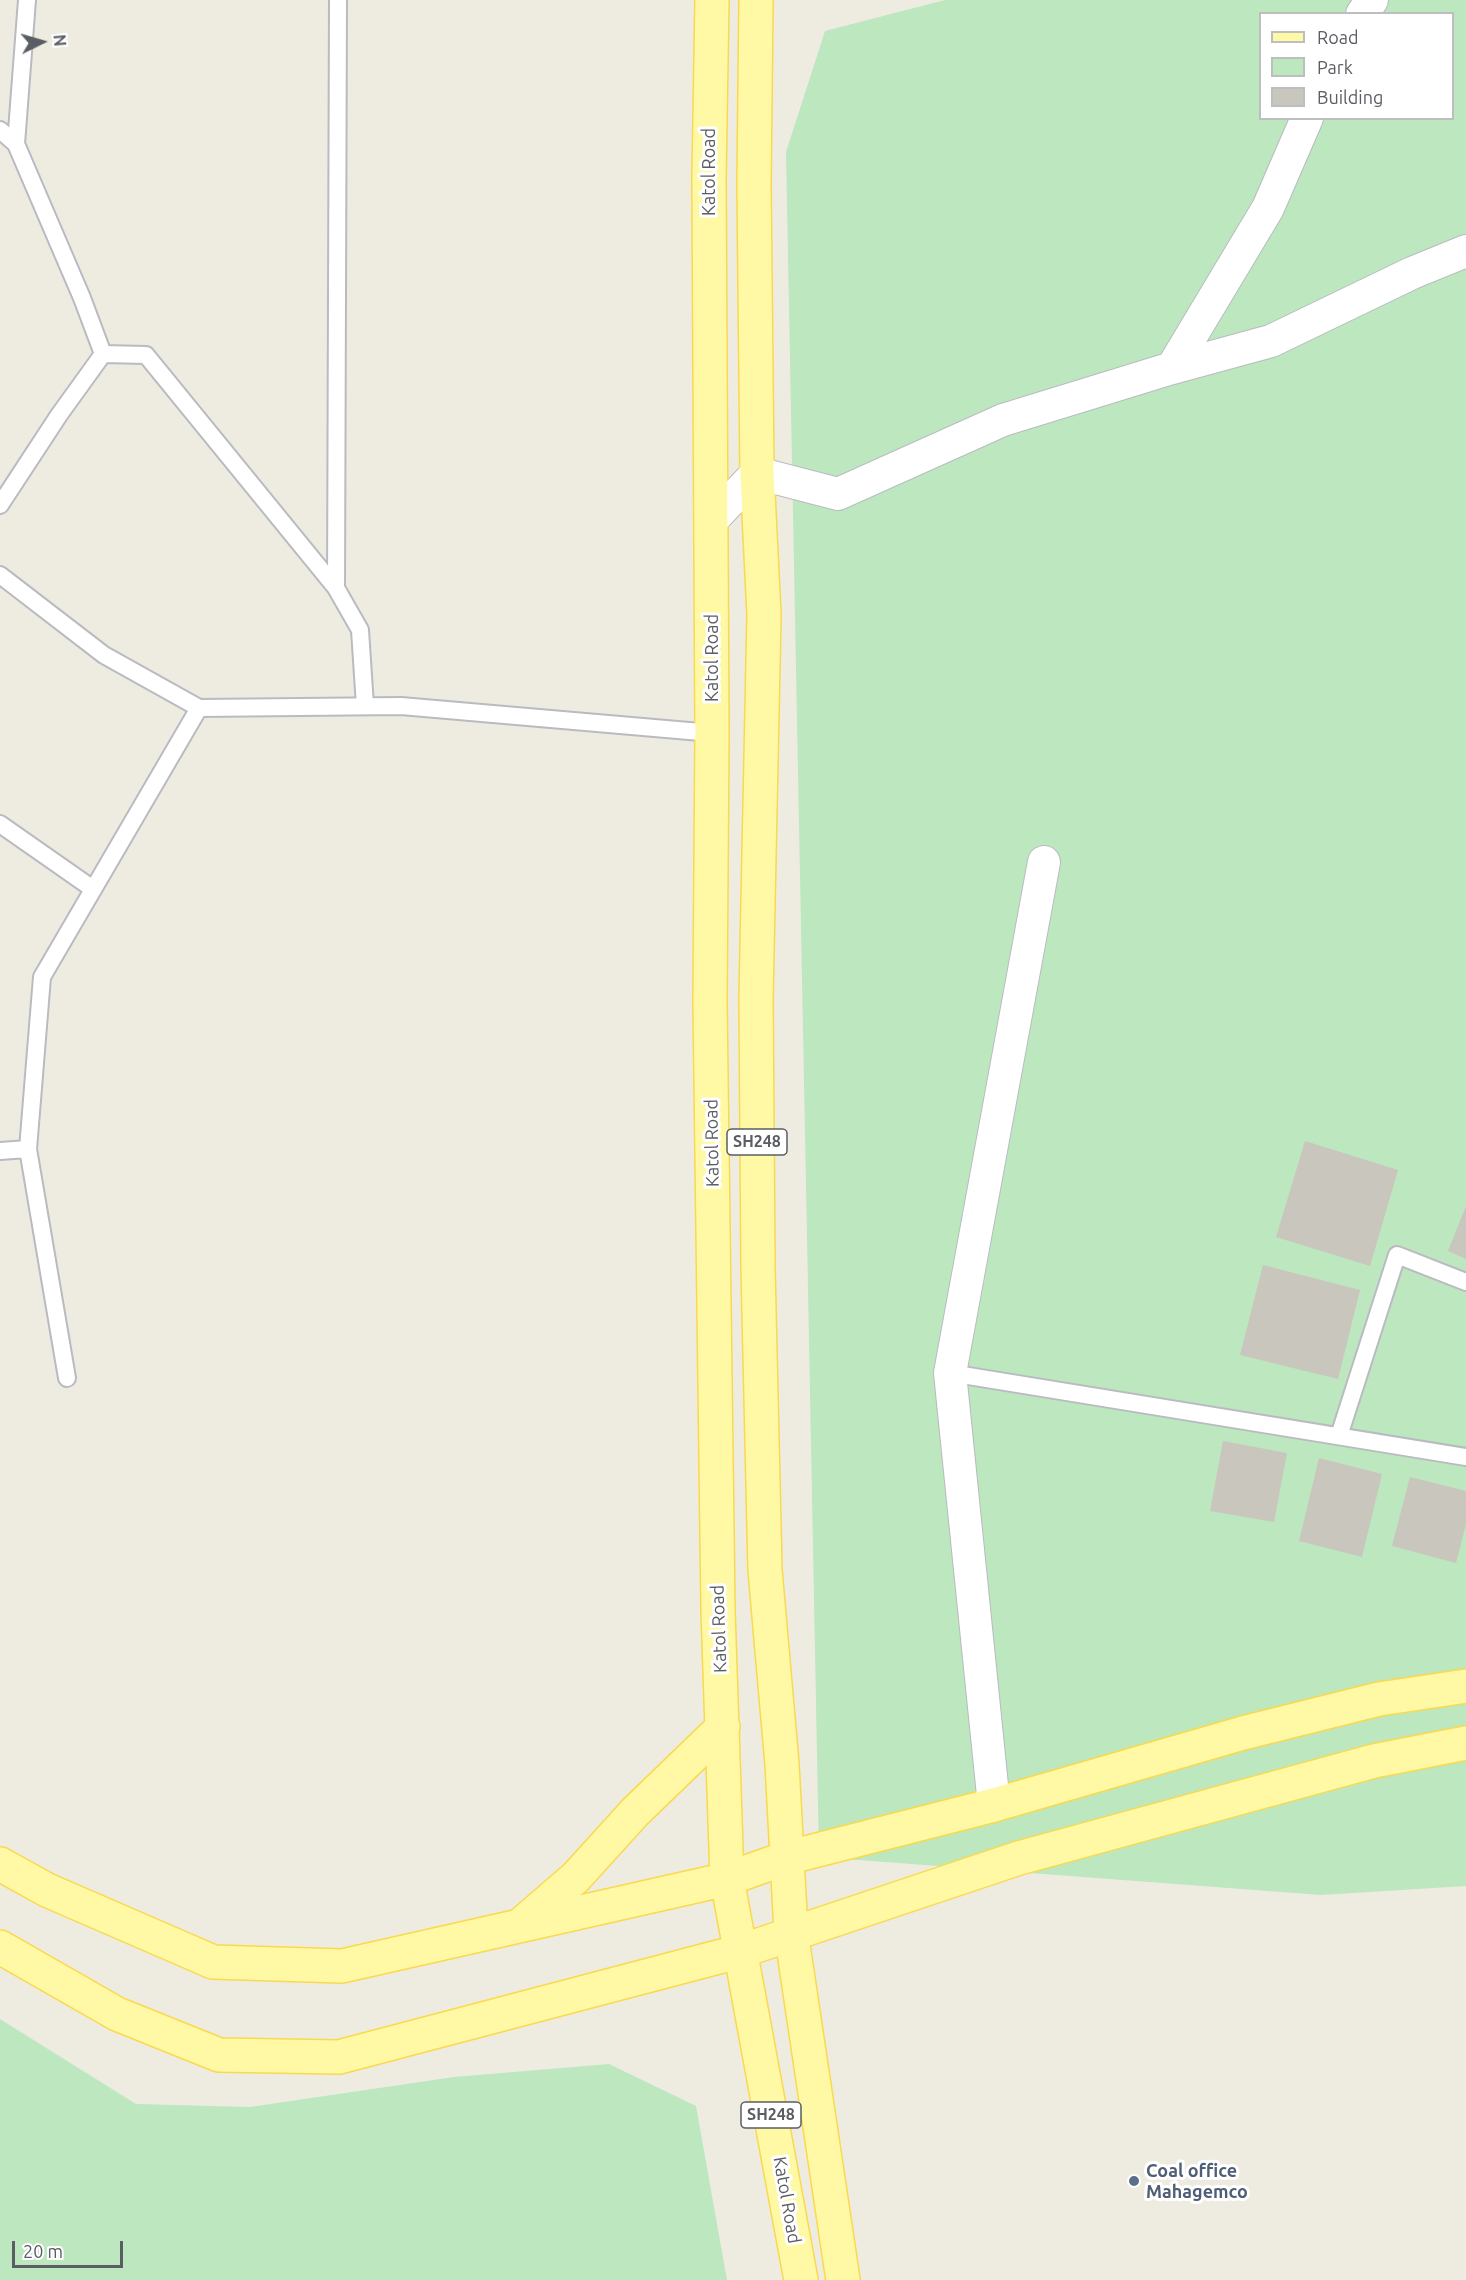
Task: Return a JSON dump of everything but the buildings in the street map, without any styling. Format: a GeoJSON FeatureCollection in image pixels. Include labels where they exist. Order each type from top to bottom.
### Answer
{"type":"FeatureCollection","features":[{"type":"Feature","properties":{"kind":"main road","name":"Katol Road"},"geometry":{"type":"LineString","coordinates":[[712,0],[709,178],[712,733],[710,1001],[718,1610],[727,1879],[801,2280]]}},
{"type":"Feature","properties":{"kind":"main road","name":"SH248"},"geometry":{"type":"LineString","coordinates":[[756,0],[754,196],[757,473],[764,615],[756,998],[758,1267],[765,1570],[782,1764],[792,1932],[843,2280]]}},
{"type":"Feature","properties":{"kind":"main road"},"geometry":{"type":"LineString","coordinates":[[0,1864],[47,1890],[213,1962],[342,1966],[727,1879],[786,1858],[994,1805],[1243,1733],[1379,1699],[1466,1686]]}},
{"type":"Feature","properties":{"kind":"main road"},"geometry":{"type":"LineString","coordinates":[[520,1926],[576,1877],[635,1812],[723,1727]]}},
{"type":"Feature","properties":{"kind":"main road"},"geometry":{"type":"LineString","coordinates":[[0,1947],[117,2014],[219,2055],[339,2057],[741,1951],[792,1932],[1019,1858],[1374,1761],[1466,1743]]}},
{"type":"Feature","properties":{"kind":"street"},"geometry":{"type":"LineString","coordinates":[[1172,368],[1268,208],[1306,120]]}},
{"type":"Feature","properties":{"kind":"street"},"geometry":{"type":"LineString","coordinates":[[711,521],[757,473],[838,494],[1004,420],[1172,368],[1271,341],[1412,273],[1466,251]]}},
{"type":"Feature","properties":{"kind":"street"},"geometry":{"type":"LineString","coordinates":[[994,1805],[950,1373],[1044,862]]}},
{"type":"Feature","properties":{"kind":"lane"},"geometry":{"type":"LineString","coordinates":[[16,144],[27,0]]}},
{"type":"Feature","properties":{"kind":"lane"},"geometry":{"type":"LineString","coordinates":[[336,588],[338,0]]}},
{"type":"Feature","properties":{"kind":"lane"},"geometry":{"type":"LineString","coordinates":[[0,130],[16,144],[82,298],[103,354]]}},
{"type":"Feature","properties":{"kind":"lane"},"geometry":{"type":"LineString","coordinates":[[103,354],[146,355],[336,588],[360,630],[364,706]]}},
{"type":"Feature","properties":{"kind":"lane"},"geometry":{"type":"LineString","coordinates":[[0,505],[59,415],[103,354]]}},
{"type":"Feature","properties":{"kind":"lane"},"geometry":{"type":"LineString","coordinates":[[0,575],[104,655],[199,708],[401,706],[712,733]]}},
{"type":"Feature","properties":{"kind":"lane"},"geometry":{"type":"LineString","coordinates":[[67,1378],[28,1149],[42,977],[199,708]]}},
{"type":"Feature","properties":{"kind":"lane"},"geometry":{"type":"LineString","coordinates":[[0,824],[93,889]]}},
{"type":"Feature","properties":{"kind":"lane"},"geometry":{"type":"LineString","coordinates":[[0,1150],[28,1149]]}},
{"type":"Feature","properties":{"kind":"lane"},"geometry":{"type":"LineString","coordinates":[[1339,1436],[1397,1255],[1466,1282]]}},
{"type":"Feature","properties":{"kind":"lane"},"geometry":{"type":"LineString","coordinates":[[950,1373],[1466,1456]]}},
{"type":"Feature","properties":{"kind":"green space"},"geometry":{"type":"Polygon","coordinates":[[[945,0],[1466,0],[1466,1886],[1321,1895],[819,1857],[786,152],[825,31],[945,0]]]}},
{"type":"Feature","properties":{"kind":"green space"},"geometry":{"type":"Polygon","coordinates":[[[0,2019],[136,2104],[250,2107],[454,2077],[609,2064],[696,2106],[727,2280],[0,2280],[0,2019]]]}},
{"type":"Feature","properties":{"kind":"place","name":"Coal office Mahagemco"},"geometry":{"type":"Point","coordinates":[1134,2181]}}]}
